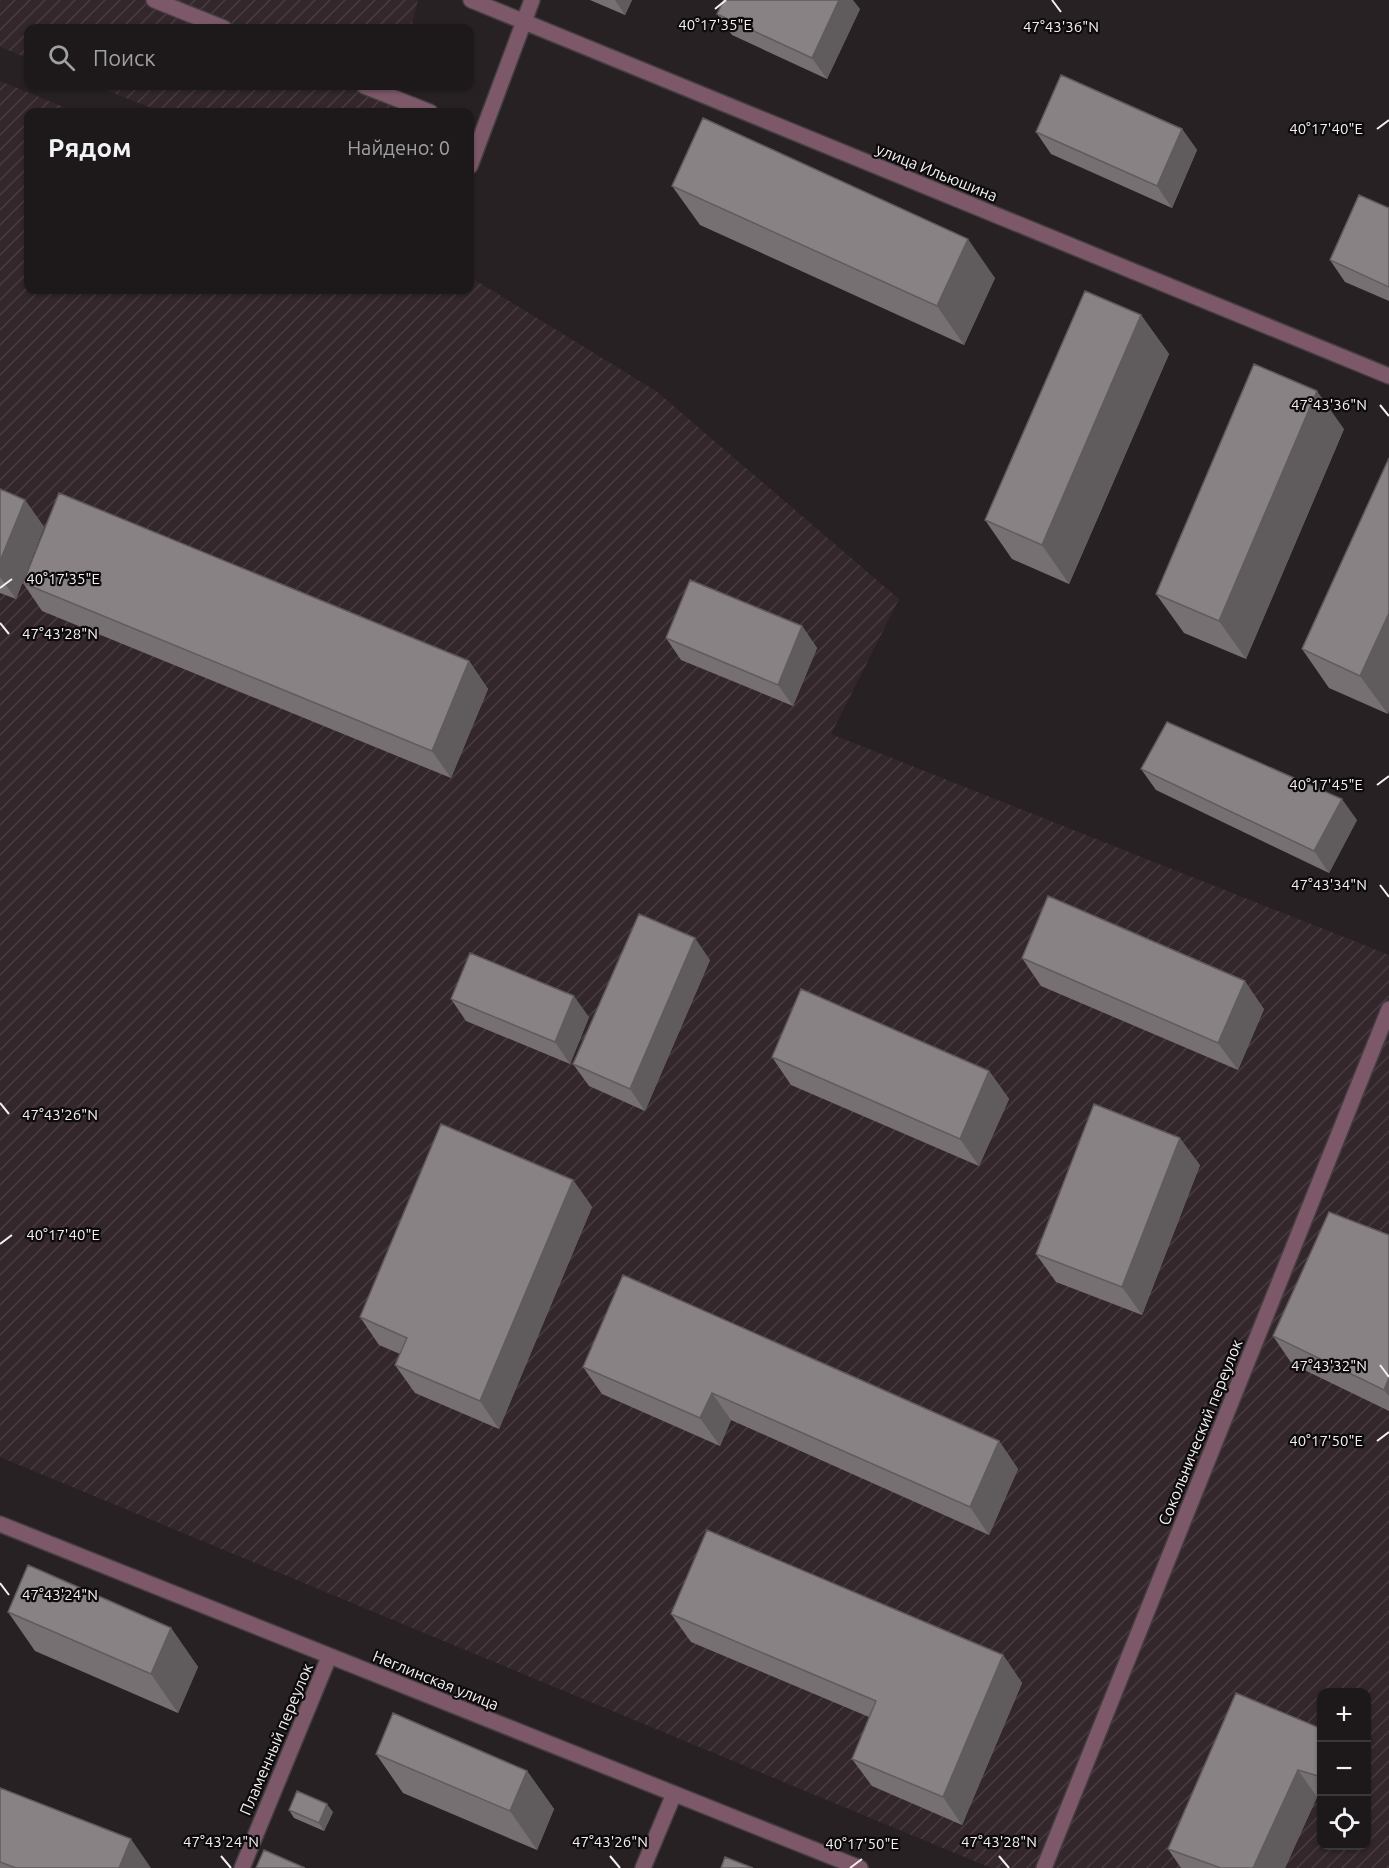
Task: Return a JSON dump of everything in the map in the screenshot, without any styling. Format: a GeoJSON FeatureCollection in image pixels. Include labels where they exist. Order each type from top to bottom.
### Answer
{"type":"FeatureCollection","features":[{"type":"Feature","properties":{"kind":"street"},"geometry":{"type":"LineString","coordinates":[[154,0],[214,24]]}},
{"type":"Feature","properties":{"kind":"street","name":"улица Ильюшина"},"geometry":{"type":"LineString","coordinates":[[471,0],[1389,376]]}},
{"type":"Feature","properties":{"kind":"street"},"geometry":{"type":"LineString","coordinates":[[476,131],[532,0]]}},
{"type":"Feature","properties":{"kind":"street"},"geometry":{"type":"LineString","coordinates":[[374,90],[420,108]]}},
{"type":"Feature","properties":{"kind":"street","name":"Сокольнический переулок"},"geometry":{"type":"LineString","coordinates":[[1044,1868],[1389,1009]]}},
{"type":"Feature","properties":{"kind":"street","name":"Неглинская улица"},"geometry":{"type":"LineString","coordinates":[[0,1524],[860,1868]]}},
{"type":"Feature","properties":{"kind":"street","name":"Пламенный переулок"},"geometry":{"type":"LineString","coordinates":[[242,1868],[329,1657]]}},
{"type":"Feature","properties":{"kind":"street"},"geometry":{"type":"LineString","coordinates":[[643,1868],[674,1794]]}},
{"type":"Feature","properties":{"kind":"shaded area"},"geometry":{"type":"Polygon","coordinates":[[[0,0],[418,0],[412,24],[24,24],[24,56],[0,47],[0,0]]]}},
{"type":"Feature","properties":{"kind":"shaded area"},"geometry":{"type":"Polygon","coordinates":[[[0,81],[66,108],[24,108],[24,294],[474,294],[474,279],[656,391],[899,599],[831,734],[1389,955],[1389,1868],[991,1868],[0,1457],[0,81]]]}},
{"type":"Feature","properties":{"kind":"shaded area"},"geometry":{"type":"Polygon","coordinates":[[[105,90],[398,90],[394,108],[152,108],[105,90]]]}},
{"type":"Feature","properties":{"kind":"building"},"geometry":{"type":"Polygon","coordinates":[[[724,0],[839,0],[812,58],[717,14],[724,0]]]}},
{"type":"Feature","properties":{"kind":"building"},"geometry":{"type":"Polygon","coordinates":[[[1061,75],[1182,129],[1157,186],[1036,132],[1061,75]]]}},
{"type":"Feature","properties":{"kind":"building"},"geometry":{"type":"Polygon","coordinates":[[[703,118],[968,239],[937,306],[672,186],[703,118]]]}},
{"type":"Feature","properties":{"kind":"building"},"geometry":{"type":"Polygon","coordinates":[[[1359,195],[1389,208],[1389,287],[1330,260],[1359,195]]]}},
{"type":"Feature","properties":{"kind":"building"},"geometry":{"type":"Polygon","coordinates":[[[1085,291],[1141,315],[1042,545],[985,520],[1085,291]]]}},
{"type":"Feature","properties":{"kind":"building"},"geometry":{"type":"Polygon","coordinates":[[[1254,364],[1317,391],[1219,621],[1156,594],[1254,364]]]}},
{"type":"Feature","properties":{"kind":"building"},"geometry":{"type":"Polygon","coordinates":[[[1389,458],[1389,613],[1360,676],[1302,649],[1389,458]]]}},
{"type":"Feature","properties":{"kind":"building"},"geometry":{"type":"Polygon","coordinates":[[[0,489],[25,500],[0,561],[0,489]]]}},
{"type":"Feature","properties":{"kind":"building"},"geometry":{"type":"Polygon","coordinates":[[[59,493],[469,661],[432,751],[23,583],[59,493]]]}},
{"type":"Feature","properties":{"kind":"building"},"geometry":{"type":"Polygon","coordinates":[[[690,580],[802,626],[778,685],[666,638],[690,580]]]}},
{"type":"Feature","properties":{"kind":"building"},"geometry":{"type":"Polygon","coordinates":[[[1167,722],[1342,799],[1314,851],[1141,769],[1167,722]]]}},
{"type":"Feature","properties":{"kind":"building"},"geometry":{"type":"Polygon","coordinates":[[[1048,896],[1245,981],[1218,1043],[1022,958],[1048,896]]]}},
{"type":"Feature","properties":{"kind":"building"},"geometry":{"type":"Polygon","coordinates":[[[639,914],[695,938],[630,1089],[573,1064],[639,914]]]}},
{"type":"Feature","properties":{"kind":"building"},"geometry":{"type":"Polygon","coordinates":[[[470,953],[574,996],[555,1042],[451,999],[470,953]]]}},
{"type":"Feature","properties":{"kind":"building"},"geometry":{"type":"Polygon","coordinates":[[[801,989],[989,1071],[960,1139],[772,1057],[801,989]]]}},
{"type":"Feature","properties":{"kind":"building"},"geometry":{"type":"Polygon","coordinates":[[[1094,1104],[1180,1138],[1122,1287],[1036,1254],[1094,1104]]]}},
{"type":"Feature","properties":{"kind":"building"},"geometry":{"type":"Polygon","coordinates":[[[441,1124],[573,1180],[480,1401],[395,1365],[407,1338],[360,1317],[441,1124]]]}},
{"type":"Feature","properties":{"kind":"building"},"geometry":{"type":"Polygon","coordinates":[[[1329,1212],[1389,1235],[1389,1378],[1384,1390],[1273,1336],[1329,1212]]]}},
{"type":"Feature","properties":{"kind":"building"},"geometry":{"type":"Polygon","coordinates":[[[623,1275],[999,1441],[970,1507],[712,1393],[700,1418],[583,1367],[623,1275]]]}},
{"type":"Feature","properties":{"kind":"building"},"geometry":{"type":"Polygon","coordinates":[[[707,1530],[1003,1655],[943,1797],[852,1759],[876,1701],[671,1614],[707,1530]]]}},
{"type":"Feature","properties":{"kind":"building"},"geometry":{"type":"Polygon","coordinates":[[[28,1565],[171,1628],[151,1674],[8,1612],[28,1565]]]}},
{"type":"Feature","properties":{"kind":"building"},"geometry":{"type":"Polygon","coordinates":[[[1236,1693],[1317,1727],[1317,1776],[1298,1770],[1253,1868],[1221,1868],[1168,1849],[1236,1693]]]}},
{"type":"Feature","properties":{"kind":"building"},"geometry":{"type":"Polygon","coordinates":[[[393,1713],[527,1771],[510,1811],[376,1754],[393,1713]]]}},
{"type":"Feature","properties":{"kind":"building"},"geometry":{"type":"Polygon","coordinates":[[[0,1788],[131,1839],[119,1868],[16,1868],[0,1862],[0,1788]]]}},
{"type":"Feature","properties":{"kind":"building"},"geometry":{"type":"Polygon","coordinates":[[[297,1791],[327,1804],[319,1823],[289,1810],[297,1791]]]}},
{"type":"Feature","properties":{"kind":"building"},"geometry":{"type":"Polygon","coordinates":[[[264,1850],[305,1868],[256,1868],[264,1850]]]}},
{"type":"Feature","properties":{"kind":"building"},"geometry":{"type":"Polygon","coordinates":[[[725,1857],[753,1868],[721,1868],[725,1857]]]}}]}
